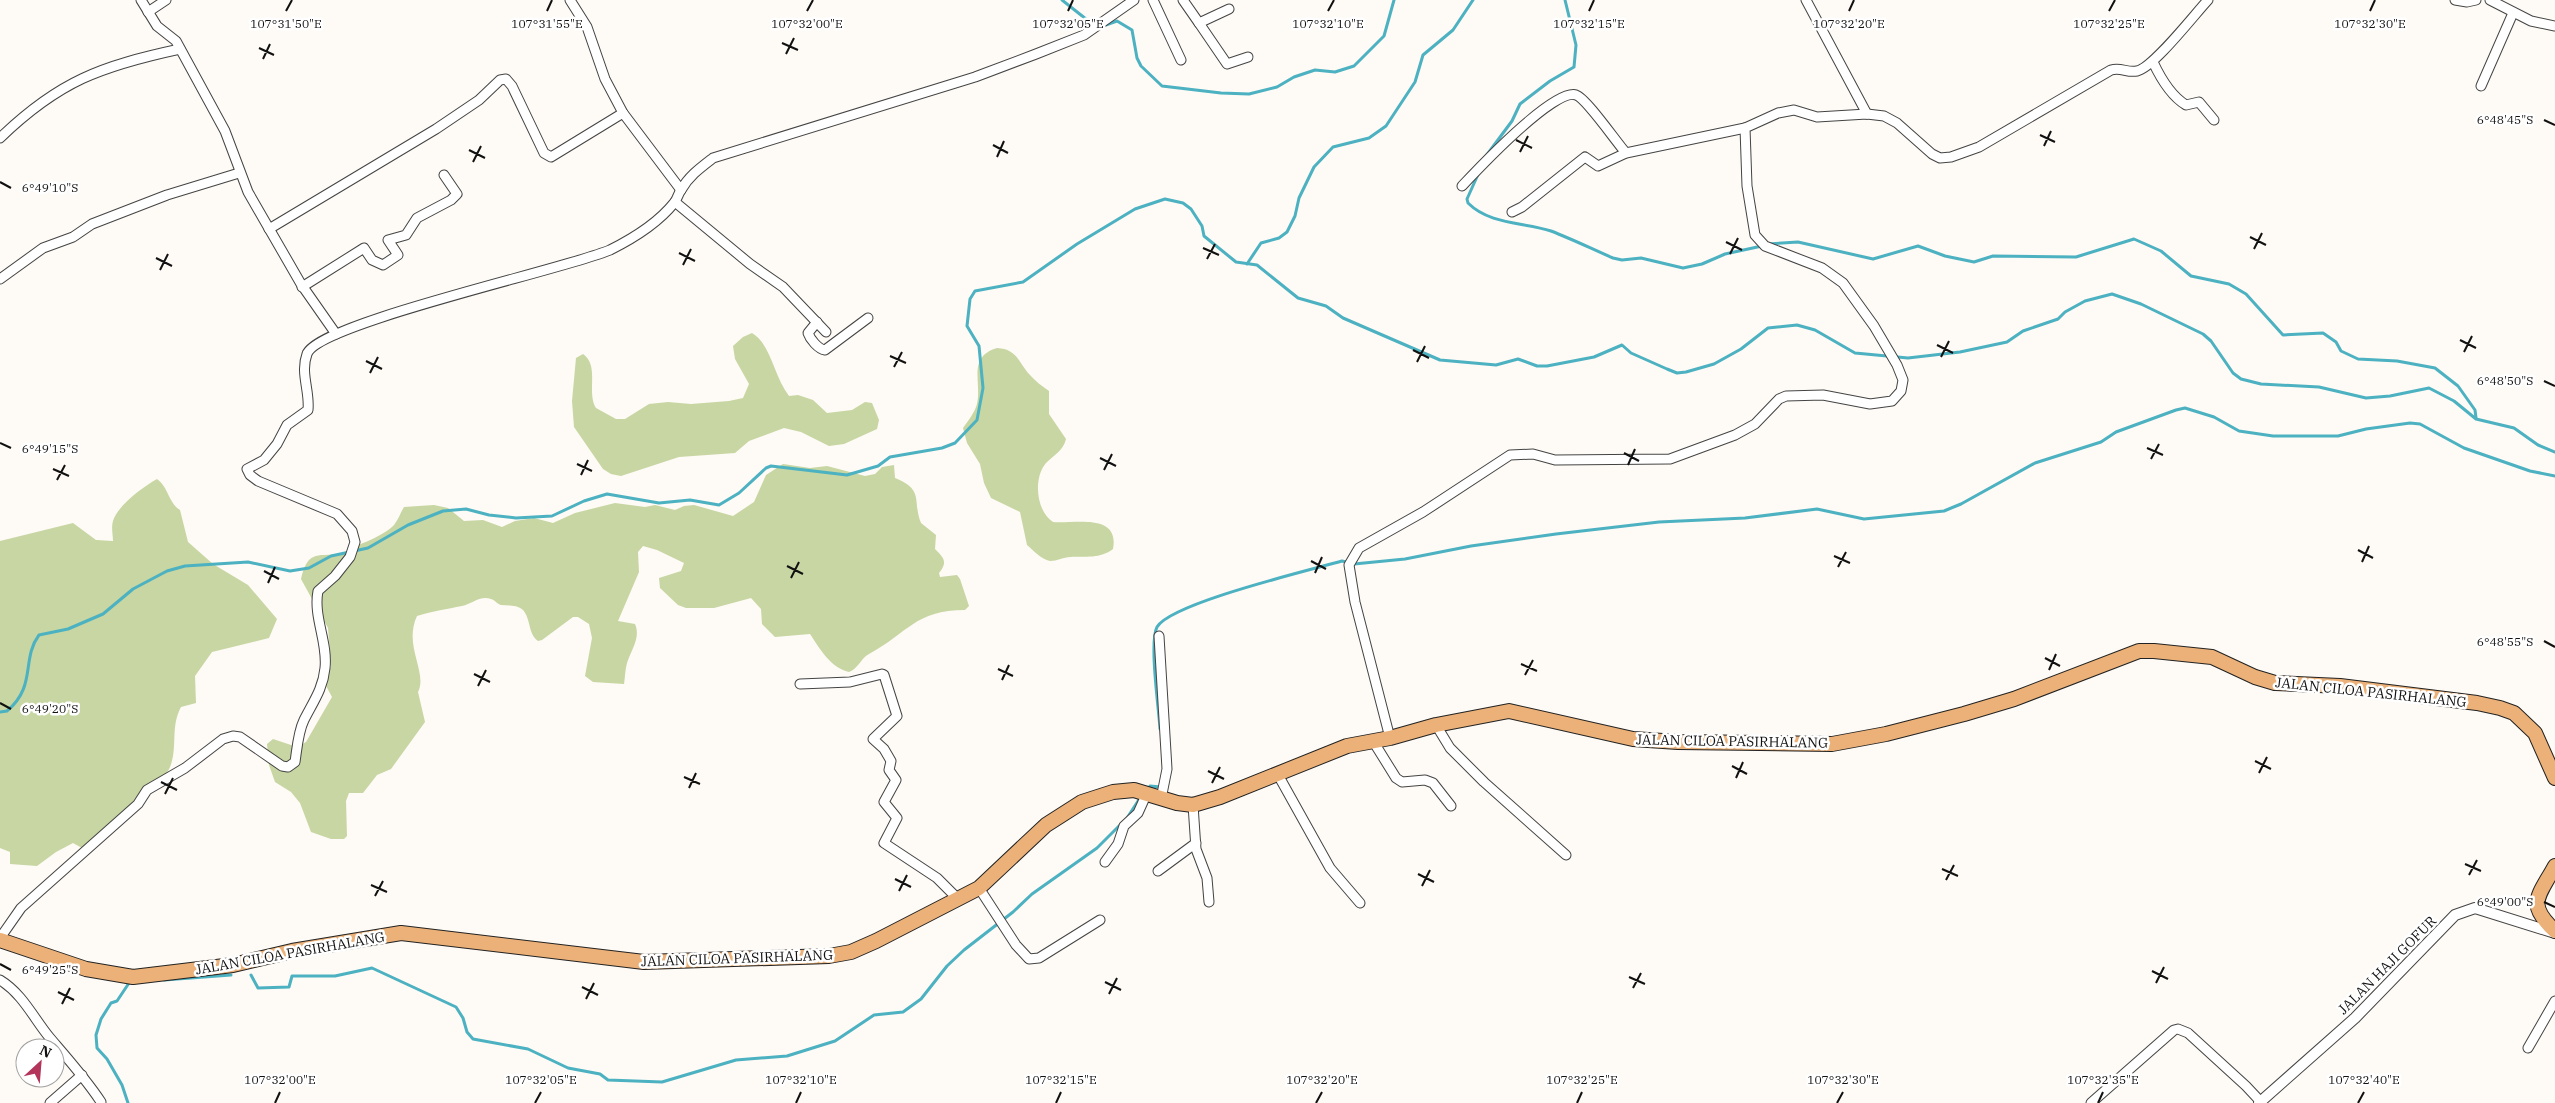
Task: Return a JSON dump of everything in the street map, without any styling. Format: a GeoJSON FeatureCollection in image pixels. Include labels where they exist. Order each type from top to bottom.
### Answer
{"type":"FeatureCollection","features":[{"type":"Feature","properties":{"kind":"main road","name":"JALAN CILOA PASIRHALANG"},"geometry":{"type":"LineString","coordinates":[[0,939],[86,969],[133,977],[158,976],[233,965],[292,951],[401,934],[644,962],[818,957],[856,950],[979,888],[1046,825],[1082,802],[1113,792],[1134,790],[1193,805],[1228,794],[1347,746],[1390,738],[1436,725],[1479,716],[1517,712],[1633,739],[1678,742],[1832,744],[1886,734],[2014,699],[2139,651],[2212,657],[2255,677],[2275,683],[2340,686],[2477,703],[2500,708],[2514,713],[2535,733],[2555,778]]}},
{"type":"Feature","properties":{"kind":"main road"},"geometry":{"type":"LineString","coordinates":[[2555,866],[2536,905],[2538,913],[2555,932]]}},
{"type":"Feature","properties":{"kind":"street"},"geometry":{"type":"LineString","coordinates":[[141,0],[157,26],[176,41],[225,131],[239,173],[269,229],[302,287],[336,334]]}},
{"type":"Feature","properties":{"kind":"street"},"geometry":{"type":"LineString","coordinates":[[148,12],[166,0]]}},
{"type":"Feature","properties":{"kind":"street"},"geometry":{"type":"LineString","coordinates":[[570,0],[587,27],[605,79],[623,113],[680,190]]}},
{"type":"Feature","properties":{"kind":"street"},"geometry":{"type":"LineString","coordinates":[[0,939],[21,908],[117,824],[138,804],[147,790],[185,768],[223,739],[233,736],[240,737],[282,766],[288,767],[295,762],[302,722],[320,694],[326,668],[318,622],[318,591],[345,563],[355,542],[352,530],[336,514],[258,481],[250,476],[247,469],[264,460],[277,444],[287,425],[308,410],[304,372],[307,354],[316,345],[336,334],[392,313],[562,266],[609,250],[660,218],[675,202],[680,190],[694,172],[713,158],[820,123],[967,79],[1036,54],[1084,35],[1134,0]]}},
{"type":"Feature","properties":{"kind":"street"},"geometry":{"type":"LineString","coordinates":[[1153,0],[1181,60]]}},
{"type":"Feature","properties":{"kind":"street"},"geometry":{"type":"LineString","coordinates":[[1183,0],[1227,64],[1248,57]]}},
{"type":"Feature","properties":{"kind":"street"},"geometry":{"type":"LineString","coordinates":[[1806,0],[1867,114]]}},
{"type":"Feature","properties":{"kind":"street"},"geometry":{"type":"LineString","coordinates":[[1512,212],[1522,207],[1586,157],[1598,166],[1626,153],[1745,128],[1778,113],[1788,111],[1800,111],[1816,117],[1867,114],[1889,118],[1932,154],[1940,158],[1951,158],[1979,147],[2111,70],[2119,67],[2136,72],[2153,62],[2208,0]]}},
{"type":"Feature","properties":{"kind":"street"},"geometry":{"type":"LineString","coordinates":[[2455,0],[2467,2],[2476,0]]}},
{"type":"Feature","properties":{"kind":"street"},"geometry":{"type":"LineString","coordinates":[[2490,0],[2531,21],[2555,26]]}},
{"type":"Feature","properties":{"kind":"street"},"geometry":{"type":"LineString","coordinates":[[1199,23],[1229,9]]}},
{"type":"Feature","properties":{"kind":"street"},"geometry":{"type":"LineString","coordinates":[[2481,86],[2513,13]]}},
{"type":"Feature","properties":{"kind":"street"},"geometry":{"type":"LineString","coordinates":[[0,138],[33,107],[74,81],[122,62],[180,50]]}},
{"type":"Feature","properties":{"kind":"street"},"geometry":{"type":"LineString","coordinates":[[2153,62],[2161,79],[2181,102],[2186,105],[2199,102],[2214,120]]}},
{"type":"Feature","properties":{"kind":"street"},"geometry":{"type":"LineString","coordinates":[[269,229],[436,129],[479,100],[500,80],[506,80],[512,86],[544,152],[551,157],[623,113]]}},
{"type":"Feature","properties":{"kind":"street"},"geometry":{"type":"LineString","coordinates":[[1462,186],[1526,122],[1563,96],[1570,94],[1583,99],[1626,153]]}},
{"type":"Feature","properties":{"kind":"street"},"geometry":{"type":"LineString","coordinates":[[1390,738],[1355,602],[1348,565],[1359,548],[1423,512],[1510,455],[1533,454],[1555,460],[1670,460],[1735,435],[1755,424],[1779,399],[1786,396],[1823,395],[1880,405],[1892,401],[1901,391],[1903,380],[1897,365],[1874,326],[1843,283],[1822,268],[1765,246],[1754,235],[1747,186],[1745,128]]}},
{"type":"Feature","properties":{"kind":"street"},"geometry":{"type":"LineString","coordinates":[[0,279],[42,248],[72,237],[92,224],[167,195],[239,173]]}},
{"type":"Feature","properties":{"kind":"street"},"geometry":{"type":"LineString","coordinates":[[302,287],[364,248],[372,260],[383,265],[398,255],[388,240],[406,235],[417,218],[452,200],[457,194],[444,175]]}},
{"type":"Feature","properties":{"kind":"street"},"geometry":{"type":"LineString","coordinates":[[675,202],[750,264],[783,287],[826,332]]}},
{"type":"Feature","properties":{"kind":"street"},"geometry":{"type":"LineString","coordinates":[[817,322],[808,332],[809,336],[821,349],[825,350],[868,318]]}},
{"type":"Feature","properties":{"kind":"street"},"geometry":{"type":"LineString","coordinates":[[1159,636],[1167,769],[1161,798]]}},
{"type":"Feature","properties":{"kind":"street"},"geometry":{"type":"LineString","coordinates":[[800,684],[850,682],[884,675],[897,716],[874,739],[884,749],[891,761],[889,770],[896,780],[884,802],[897,818],[884,843],[938,878],[957,898]]}},
{"type":"Feature","properties":{"kind":"street"},"geometry":{"type":"LineString","coordinates":[[1436,725],[1450,748],[1484,782],[1566,855]]}},
{"type":"Feature","properties":{"kind":"street"},"geometry":{"type":"LineString","coordinates":[[1373,741],[1396,778],[1402,782],[1425,780],[1433,783],[1451,806]]}},
{"type":"Feature","properties":{"kind":"street"},"geometry":{"type":"LineString","coordinates":[[1277,773],[1330,868],[1360,903]]}},
{"type":"Feature","properties":{"kind":"street"},"geometry":{"type":"LineString","coordinates":[[1105,862],[1118,844],[1124,826],[1138,813],[1147,793]]}},
{"type":"Feature","properties":{"kind":"street"},"geometry":{"type":"LineString","coordinates":[[1193,805],[1196,843],[1207,878],[1209,902]]}},
{"type":"Feature","properties":{"kind":"street"},"geometry":{"type":"LineString","coordinates":[[1158,871],[1196,843]]}},
{"type":"Feature","properties":{"kind":"street"},"geometry":{"type":"LineString","coordinates":[[979,888],[1016,945],[1029,959],[1039,958],[1100,920]]}},
{"type":"Feature","properties":{"kind":"street","name":"JALAN HAJI GOFUR"},"geometry":{"type":"LineString","coordinates":[[2260,1102],[2355,1018],[2455,915],[2476,908],[2555,932]]}},
{"type":"Feature","properties":{"kind":"street"},"geometry":{"type":"LineString","coordinates":[[0,980],[32,1012],[46,1033],[82,1075],[101,1102]]}},
{"type":"Feature","properties":{"kind":"street"},"geometry":{"type":"LineString","coordinates":[[2528,1048],[2555,1001]]}},
{"type":"Feature","properties":{"kind":"street"},"geometry":{"type":"LineString","coordinates":[[2091,1103],[2174,1030],[2178,1029],[2188,1033],[2246,1086],[2260,1102]]}},
{"type":"Feature","properties":{"kind":"street"},"geometry":{"type":"LineString","coordinates":[[50,1103],[82,1075]]}},
{"type":"Feature","properties":{"kind":"green space"},"geometry":{"type":"Polygon","coordinates":[[[752,333],[764,345],[789,396],[798,395],[813,400],[827,413],[852,410],[865,402],[872,403],[879,420],[877,429],[844,444],[829,446],[801,432],[784,428],[749,441],[735,453],[679,457],[621,476],[611,474],[603,469],[574,427],[572,401],[576,358],[583,354],[591,365],[592,394],[596,408],[616,419],[625,419],[649,404],[668,402],[691,404],[743,398],[749,384],[735,359],[733,346],[743,337],[752,333]]]}},
{"type":"Feature","properties":{"kind":"green space"},"geometry":{"type":"Polygon","coordinates":[[[997,348],[1014,354],[1026,371],[1049,391],[1049,414],[1066,439],[1060,450],[1046,463],[1039,477],[1038,494],[1043,510],[1053,522],[1093,522],[1109,529],[1113,537],[1113,549],[1108,552],[1093,556],[1068,557],[1053,561],[1047,560],[1027,545],[1020,512],[991,498],[984,483],[980,464],[967,443],[963,428],[977,404],[979,364],[982,357],[997,348]]]}},
{"type":"Feature","properties":{"kind":"green space"},"geometry":{"type":"Polygon","coordinates":[[[783,464],[810,468],[827,466],[865,476],[875,474],[882,467],[894,465],[895,478],[904,482],[914,492],[921,523],[936,535],[935,549],[944,560],[939,573],[940,577],[957,575],[969,606],[965,610],[948,611],[923,618],[866,656],[849,672],[831,662],[810,634],[775,637],[762,624],[761,609],[751,598],[714,608],[686,608],[678,605],[660,588],[659,578],[681,571],[684,563],[657,550],[643,546],[638,552],[639,572],[618,621],[635,624],[637,629],[635,644],[625,671],[624,684],[593,682],[585,676],[592,638],[589,624],[578,617],[573,617],[538,641],[533,634],[526,614],[521,608],[501,605],[487,598],[462,606],[423,614],[417,616],[413,627],[413,638],[420,676],[418,692],[425,722],[391,769],[377,775],[363,793],[349,793],[346,801],[347,836],[344,839],[331,839],[311,832],[300,803],[291,792],[275,782],[269,765],[267,744],[273,739],[297,747],[306,742],[332,697],[325,684],[331,666],[328,628],[301,579],[307,562],[311,558],[321,555],[345,554],[350,547],[380,535],[394,525],[404,507],[434,505],[448,508],[464,521],[483,520],[502,527],[515,521],[534,518],[553,523],[575,513],[615,503],[645,507],[655,505],[675,510],[684,506],[694,505],[733,516],[754,502],[766,475],[783,464]]]}},
{"type":"Feature","properties":{"kind":"green space"},"geometry":{"type":"Polygon","coordinates":[[[157,479],[180,510],[188,542],[213,564],[248,585],[277,619],[269,638],[212,652],[195,676],[196,703],[181,707],[176,722],[174,752],[170,767],[156,786],[82,848],[73,843],[56,852],[37,866],[10,864],[10,852],[0,848],[0,541],[73,523],[96,540],[113,541],[112,523],[120,509],[138,492],[157,479]]]}},
{"type":"Feature","properties":{"kind":"waterway"},"geometry":{"type":"LineString","coordinates":[[1062,0],[1086,19],[1098,25]]}},
{"type":"Feature","properties":{"kind":"waterway"},"geometry":{"type":"LineString","coordinates":[[1103,26],[1117,21],[1132,30],[1137,58],[1141,66],[1162,86],[1221,93],[1249,94],[1277,87],[1294,77],[1315,70],[1335,72],[1354,66],[1384,36],[1394,0]]}},
{"type":"Feature","properties":{"kind":"waterway"},"geometry":{"type":"LineString","coordinates":[[1247,264],[1261,243],[1279,238],[1287,232],[1295,216],[1299,198],[1314,167],[1333,147],[1369,138],[1386,126],[1415,82],[1423,55],[1453,30],[1473,0]]}},
{"type":"Feature","properties":{"kind":"waterway"},"geometry":{"type":"LineString","coordinates":[[1486,156],[1512,121],[1520,104],[1550,81],[1574,67],[1576,45],[1565,0]]}},
{"type":"Feature","properties":{"kind":"waterway"},"geometry":{"type":"LineString","coordinates":[[1480,170],[1467,199],[1468,203],[1477,210],[1497,219],[1551,231],[1613,258],[1622,260],[1641,258],[1683,268],[1702,264],[1725,254],[1762,246]]}},
{"type":"Feature","properties":{"kind":"waterway"},"geometry":{"type":"LineString","coordinates":[[0,712],[7,711],[22,692],[26,682],[31,653],[39,635],[68,629],[103,614],[133,589],[167,571],[185,566],[248,562],[290,571],[309,568],[331,556],[368,548],[408,525],[443,511],[466,509],[489,515],[516,518],[552,516],[584,501],[607,494],[659,503],[690,500],[719,505],[739,493],[766,468],[771,466],[847,475],[878,466],[890,457],[942,448],[955,443],[977,420],[983,388],[979,346],[967,326],[970,299],[975,291],[1023,282],[1077,244],[1135,209],[1165,199],[1183,203],[1191,209],[1202,226],[1204,236],[1236,262],[1257,265],[1298,298],[1326,306],[1343,318],[1440,360],[1496,365],[1518,359],[1537,366],[1547,366],[1594,357],[1622,345],[1631,353],[1677,373],[1714,364],[1741,349],[1768,328],[1797,325],[1815,330],[1855,353],[1908,358],[1960,352],[2007,342],[2023,331],[2058,319],[2065,312],[2085,301],[2112,294],[2141,304],[2203,334],[2211,341],[2233,373],[2241,379],[2261,384],[2319,387],[2366,398],[2390,396],[2429,388],[2454,401],[2476,419],[2514,428],[2538,445],[2555,452]]}},
{"type":"Feature","properties":{"kind":"waterway"},"geometry":{"type":"LineString","coordinates":[[1768,244],[1798,242],[1873,259],[1918,246],[1945,256],[1974,262],[1993,256],[2076,257],[2134,239],[2161,251],[2191,276],[2229,284],[2246,294],[2283,335],[2323,333],[2336,342],[2341,351],[2358,359],[2397,361],[2435,368],[2458,386],[2475,410],[2476,418]]}},
{"type":"Feature","properties":{"kind":"waterway"},"geometry":{"type":"LineString","coordinates":[[1160,729],[1154,661],[1157,627],[1168,618],[1187,608],[1243,588],[1342,561],[1354,564],[1405,559],[1471,546],[1659,522],[1745,518],[1817,509],[1864,519],[1944,511],[1961,504],[2035,463],[2101,442],[2116,432],[2185,408],[2214,417],[2239,431],[2273,436],[2338,436],[2366,429],[2410,423],[2420,424],[2464,448],[2530,471],[2555,476]]}},
{"type":"Feature","properties":{"kind":"waterway"},"geometry":{"type":"LineString","coordinates":[[1148,789],[1150,786],[1161,787]]}},
{"type":"Feature","properties":{"kind":"waterway"},"geometry":{"type":"LineString","coordinates":[[1127,818],[1140,798]]}},
{"type":"Feature","properties":{"kind":"waterway"},"geometry":{"type":"LineString","coordinates":[[251,975],[258,988],[289,987],[292,976],[335,976],[372,968],[456,1007],[463,1018],[467,1032],[473,1039],[528,1049],[568,1068],[600,1074],[608,1080],[662,1082],[736,1060],[787,1056],[835,1041],[874,1015],[903,1012],[921,999],[947,966],[964,950],[1013,912],[1032,894],[1097,848],[1123,822]]}},
{"type":"Feature","properties":{"kind":"waterway"},"geometry":{"type":"LineString","coordinates":[[164,980],[231,975]]}},
{"type":"Feature","properties":{"kind":"waterway"},"geometry":{"type":"LineString","coordinates":[[128,1103],[122,1085],[107,1059],[97,1048],[96,1035],[101,1019],[111,1003],[117,1001],[131,980]]}}]}
